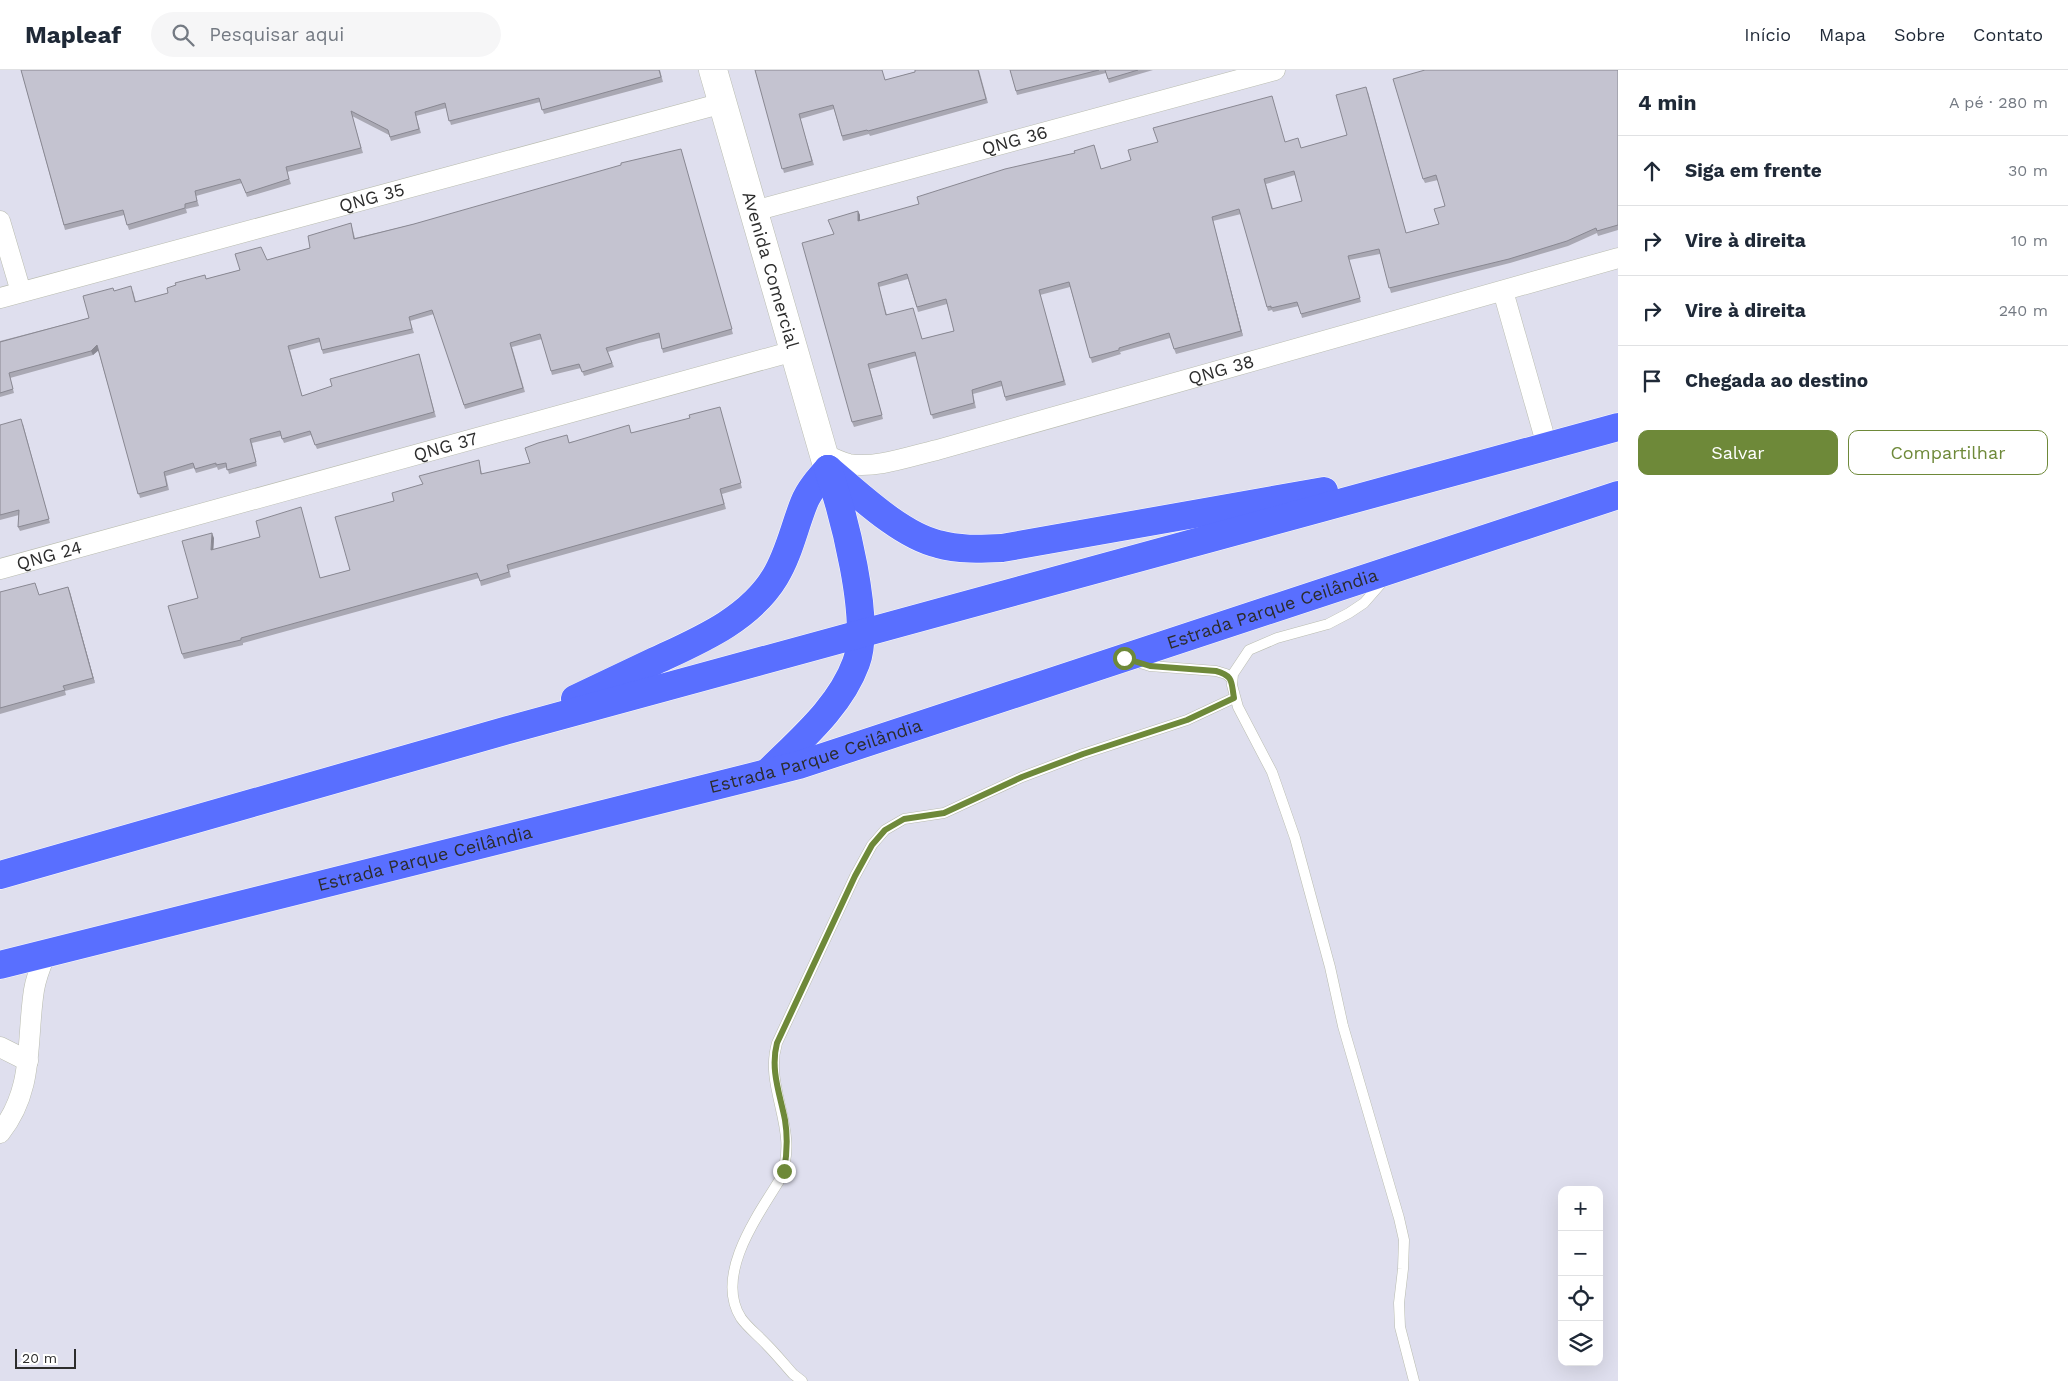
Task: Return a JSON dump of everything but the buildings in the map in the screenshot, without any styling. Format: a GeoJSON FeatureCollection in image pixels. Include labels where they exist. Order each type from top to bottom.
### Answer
{"type":"FeatureCollection","features":[{"type":"Feature","properties":{"kind":"highway"},"geometry":{"type":"LineString","coordinates":[[0,875],[508,730],[1618,427]]}},
{"type":"Feature","properties":{"kind":"highway"},"geometry":{"type":"LineString","coordinates":[[826,462],[878,511],[911,532],[936,544],[968,549],[1002,548],[1482,464]]}},
{"type":"Feature","properties":{"kind":"highway"},"geometry":{"type":"LineString","coordinates":[[768,772],[826,713],[843,689],[856,663],[861,645],[862,633],[847,538],[837,496],[826,462]]}},
{"type":"Feature","properties":{"kind":"highway"},"geometry":{"type":"LineString","coordinates":[[508,730],[697,641],[737,617],[757,600],[774,578],[784,558],[804,502],[826,462]]}},
{"type":"Feature","properties":{"kind":"highway","name":"Estrada Parque Ceilândia"},"geometry":{"type":"LineString","coordinates":[[0,965],[799,765],[1618,495]]}},
{"type":"Feature","properties":{"kind":"main road","name":"Avenida Comercial"},"geometry":{"type":"LineString","coordinates":[[713,70],[826,462]]}},
{"type":"Feature","properties":{"kind":"street","name":"QNG 36"},"geometry":{"type":"LineString","coordinates":[[754,211],[1275,70]]}},
{"type":"Feature","properties":{"kind":"street","name":"QNG 35"},"geometry":{"type":"LineString","coordinates":[[0,298],[723,103]]}},
{"type":"Feature","properties":{"kind":"street"},"geometry":{"type":"LineString","coordinates":[[0,222],[21,292]]}},
{"type":"Feature","properties":{"kind":"street","name":"QNG 38"},"geometry":{"type":"LineString","coordinates":[[826,462],[864,465],[892,461],[1618,258]]}},
{"type":"Feature","properties":{"kind":"street"},"geometry":{"type":"LineString","coordinates":[[1503,290],[1547,446]]}},
{"type":"Feature","properties":{"kind":"street","name":"QNG 37"},"geometry":{"type":"LineString","coordinates":[[99,541],[794,352]]}},
{"type":"Feature","properties":{"kind":"street","name":"QNG 24"},"geometry":{"type":"LineString","coordinates":[[0,569],[99,541]]}},
{"type":"Feature","properties":{"kind":"street"},"geometry":{"type":"LineString","coordinates":[[0,1133],[10,1121],[25,1085],[34,989],[46,953]]}},
{"type":"Feature","properties":{"kind":"street"},"geometry":{"type":"LineString","coordinates":[[0,1048],[28,1061]]}},
{"type":"Feature","properties":{"kind":"lane"},"geometry":{"type":"LineString","coordinates":[[1394,569],[1364,603],[1349,613],[1328,624],[1277,638],[1249,650],[1242,658],[1232,679],[1234,698],[1272,772],[1295,838],[1330,967],[1343,1026],[1399,1218],[1404,1240],[1399,1303],[1400,1327],[1414,1381]]}},
{"type":"Feature","properties":{"kind":"lane"},"geometry":{"type":"LineString","coordinates":[[1124,658],[1150,666],[1216,671],[1226,674],[1232,679]]}},
{"type":"Feature","properties":{"kind":"lane"},"geometry":{"type":"LineString","coordinates":[[802,1381],[741,1318],[733,1294],[734,1266],[755,1222],[784,1171],[787,1155],[785,1121],[774,1075],[774,1053],[777,1043],[807,982],[833,920],[872,845],[885,830],[897,822],[944,813],[1022,777],[1083,754],[1187,720],[1234,698]]}},
{"type":"Feature","properties":{"kind":"route"},"geometry":{"type":"LineString","coordinates":[[784,1171],[787,1142],[785,1121],[774,1075],[774,1053],[833,920],[872,845],[885,830],[904,819],[944,813],[1022,777],[1083,754],[1187,720],[1234,698],[1232,679],[1226,674],[1216,671],[1150,666],[1124,658]]}}]}
